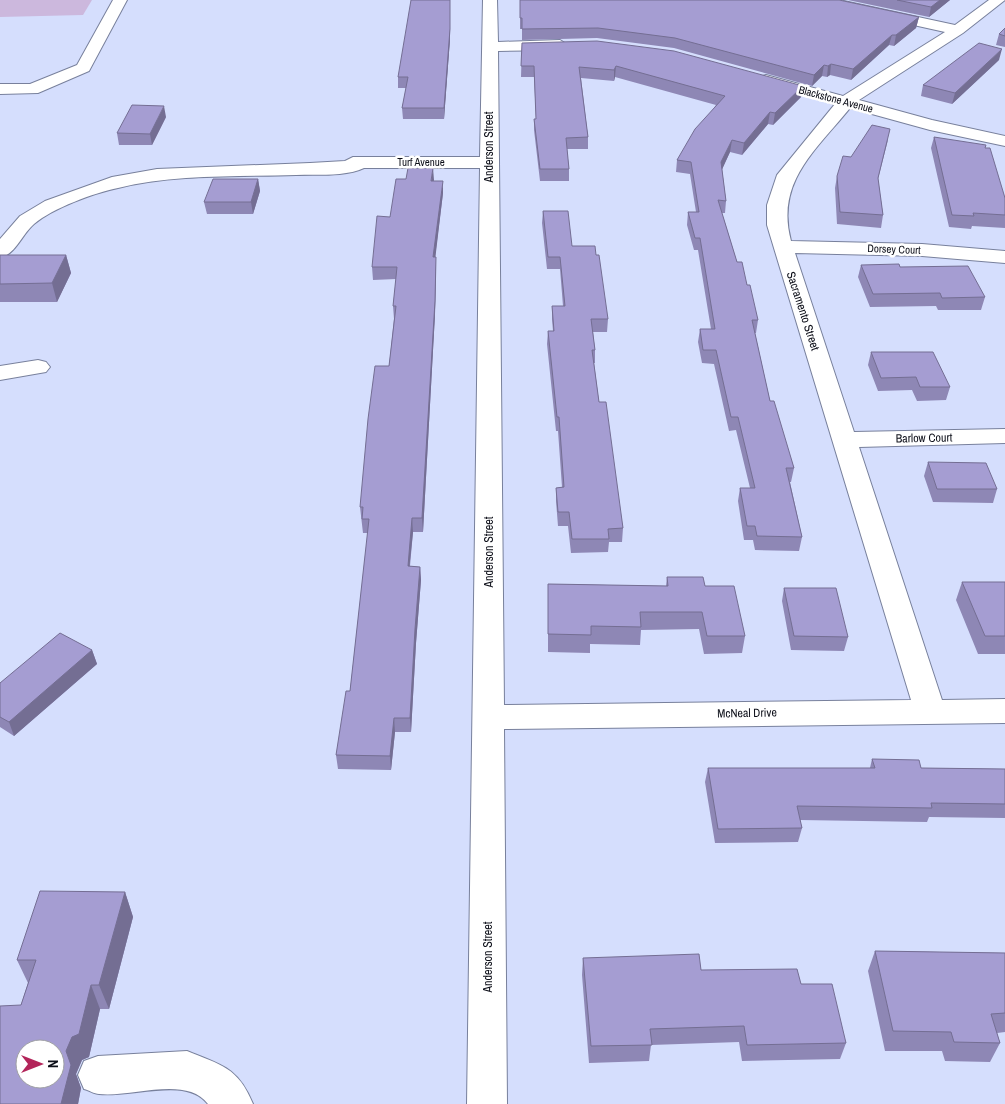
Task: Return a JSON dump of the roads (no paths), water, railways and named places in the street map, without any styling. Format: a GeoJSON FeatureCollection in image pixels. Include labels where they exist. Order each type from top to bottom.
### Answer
{"type":"FeatureCollection","features":[{"type":"Feature","properties":{"kind":"street"},"geometry":{"type":"LineString","coordinates":[[0,89],[32,89],[83,68],[120,0]]}},
{"type":"Feature","properties":{"kind":"street","name":"Anderson Street"},"geometry":{"type":"LineString","coordinates":[[487,1104],[489,717],[488,162],[490,0]]}},
{"type":"Feature","properties":{"kind":"street"},"geometry":{"type":"LineString","coordinates":[[818,0],[958,30]]}},
{"type":"Feature","properties":{"kind":"street","name":"Sacramento Street"},"geometry":{"type":"LineString","coordinates":[[930,710],[783,247],[777,225],[777,204],[786,175],[847,101],[958,30],[998,0]]}},
{"type":"Feature","properties":{"kind":"street"},"geometry":{"type":"LineString","coordinates":[[489,47],[578,45]]}},
{"type":"Feature","properties":{"kind":"street","name":"Blackstone Avenue"},"geometry":{"type":"LineString","coordinates":[[751,76],[847,101],[930,126],[1005,141]]}},
{"type":"Feature","properties":{"kind":"street","name":"Turf Avenue"},"geometry":{"type":"LineString","coordinates":[[0,252],[27,220],[52,205],[112,183],[140,176],[354,166],[357,163],[488,162]]}},
{"type":"Feature","properties":{"kind":"street","name":"Dorsey Court"},"geometry":{"type":"LineString","coordinates":[[783,247],[881,247],[962,252],[1005,257]]}},
{"type":"Feature","properties":{"kind":"street"},"geometry":{"type":"LineString","coordinates":[[0,373],[38,367]]}},
{"type":"Feature","properties":{"kind":"street","name":"Barlow Court"},"geometry":{"type":"LineString","coordinates":[[844,440],[1005,436]]}},
{"type":"Feature","properties":{"kind":"street","name":"McNeal Drive"},"geometry":{"type":"LineString","coordinates":[[489,717],[930,710],[1005,711]]}},
{"type":"Feature","properties":{"kind":"street"},"geometry":{"type":"LineString","coordinates":[[98,1075],[186,1070],[216,1082],[233,1104]]}}]}
